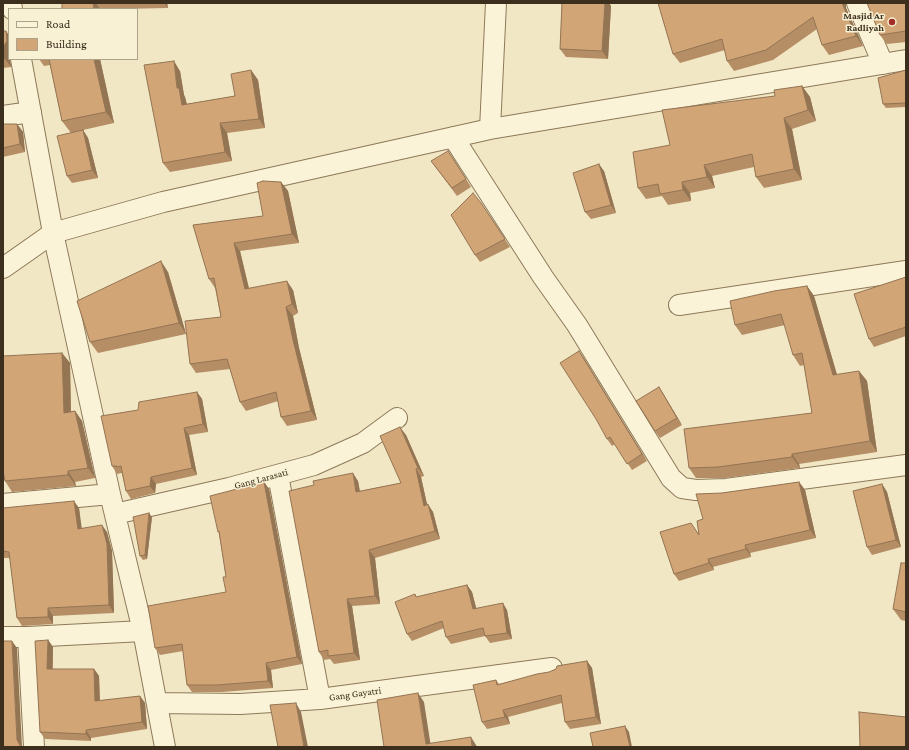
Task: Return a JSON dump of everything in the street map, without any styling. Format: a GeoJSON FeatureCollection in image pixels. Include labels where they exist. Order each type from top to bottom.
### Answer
{"type":"FeatureCollection","features":[{"type":"Feature","properties":{"kind":"street"},"geometry":{"type":"LineString","coordinates":[[490,130],[496,3]]}},
{"type":"Feature","properties":{"kind":"street"},"geometry":{"type":"LineString","coordinates":[[857,3],[883,64]]}},
{"type":"Feature","properties":{"kind":"street"},"geometry":{"type":"LineString","coordinates":[[21,60],[53,233],[110,494],[143,631],[165,747]]}},
{"type":"Feature","properties":{"kind":"street"},"geometry":{"type":"LineString","coordinates":[[3,268],[53,233],[163,202],[453,137],[906,60]]}},
{"type":"Feature","properties":{"kind":"street"},"geometry":{"type":"LineString","coordinates":[[3,116],[31,112]]}},
{"type":"Feature","properties":{"kind":"street"},"geometry":{"type":"LineString","coordinates":[[453,137],[543,277],[577,325],[671,478],[682,488],[696,490],[726,488],[906,465]]}},
{"type":"Feature","properties":{"kind":"street"},"geometry":{"type":"LineString","coordinates":[[679,305],[906,271]]}},
{"type":"Feature","properties":{"kind":"street","name":"Gang Larasati"},"geometry":{"type":"LineString","coordinates":[[115,514],[173,501],[314,465],[362,443],[397,418]]}},
{"type":"Feature","properties":{"kind":"street"},"geometry":{"type":"LineString","coordinates":[[278,475],[320,699]]}},
{"type":"Feature","properties":{"kind":"street"},"geometry":{"type":"LineString","coordinates":[[3,504],[110,494]]}},
{"type":"Feature","properties":{"kind":"street"},"geometry":{"type":"LineString","coordinates":[[3,637],[143,631]]}},
{"type":"Feature","properties":{"kind":"street"},"geometry":{"type":"LineString","coordinates":[[28,637],[34,747]]}},
{"type":"Feature","properties":{"kind":"street","name":"Gang Gayatri"},"geometry":{"type":"LineString","coordinates":[[157,703],[240,704],[320,699],[552,668]]}},
{"type":"Feature","properties":{"kind":"building"},"geometry":{"type":"Polygon","coordinates":[[[62,3],[93,3],[94,8],[62,8],[62,3]]]}},
{"type":"Feature","properties":{"kind":"building"},"geometry":{"type":"Polygon","coordinates":[[[562,3],[605,3],[602,51],[560,49],[562,3]]]}},
{"type":"Feature","properties":{"kind":"building"},"geometry":{"type":"Polygon","coordinates":[[[658,3],[842,3],[856,36],[822,45],[813,17],[766,50],[727,61],[722,39],[673,54],[658,3]]]}},
{"type":"Feature","properties":{"kind":"building","name":"Masjid Ar Radliyah"},"geometry":{"type":"Polygon","coordinates":[[[867,3],[906,3],[906,31],[880,35],[867,3]]]}},
{"type":"Feature","properties":{"kind":"building"},"geometry":{"type":"Polygon","coordinates":[[[3,31],[6,31],[7,41],[4,46],[4,58],[3,58],[3,31]]]}},
{"type":"Feature","properties":{"kind":"building"},"geometry":{"type":"Polygon","coordinates":[[[49,60],[94,60],[106,112],[62,121],[49,60]]]}},
{"type":"Feature","properties":{"kind":"building"},"geometry":{"type":"Polygon","coordinates":[[[174,61],[177,88],[179,88],[182,105],[235,96],[231,74],[251,70],[259,119],[220,123],[225,152],[163,163],[144,65],[174,61]]]}},
{"type":"Feature","properties":{"kind":"building"},"geometry":{"type":"Polygon","coordinates":[[[906,70],[906,103],[883,104],[878,78],[906,70]]]}},
{"type":"Feature","properties":{"kind":"building"},"geometry":{"type":"Polygon","coordinates":[[[802,86],[808,110],[784,118],[794,169],[756,177],[752,154],[704,165],[707,177],[682,182],[683,190],[660,194],[658,184],[638,188],[633,152],[670,145],[662,110],[775,96],[774,90],[802,86]]]}},
{"type":"Feature","properties":{"kind":"building"},"geometry":{"type":"Polygon","coordinates":[[[3,124],[17,124],[20,144],[3,148],[3,124]]]}},
{"type":"Feature","properties":{"kind":"building"},"geometry":{"type":"Polygon","coordinates":[[[83,130],[92,170],[67,176],[57,136],[83,130]]]}},
{"type":"Feature","properties":{"kind":"building"},"geometry":{"type":"Polygon","coordinates":[[[448,151],[466,179],[452,188],[431,161],[448,151]]]}},
{"type":"Feature","properties":{"kind":"building"},"geometry":{"type":"Polygon","coordinates":[[[599,164],[611,205],[585,212],[573,173],[599,164]]]}},
{"type":"Feature","properties":{"kind":"building"},"geometry":{"type":"Polygon","coordinates":[[[263,181],[281,182],[292,234],[234,243],[245,289],[287,281],[292,304],[286,307],[311,411],[281,417],[276,392],[240,402],[227,359],[190,364],[185,321],[221,317],[214,278],[209,279],[193,225],[263,216],[257,183],[263,181]]]}},
{"type":"Feature","properties":{"kind":"building"},"geometry":{"type":"Polygon","coordinates":[[[473,193],[505,239],[475,255],[451,215],[473,193]]]}},
{"type":"Feature","properties":{"kind":"building"},"geometry":{"type":"Polygon","coordinates":[[[161,261],[179,323],[90,342],[77,301],[161,261]]]}},
{"type":"Feature","properties":{"kind":"building"},"geometry":{"type":"Polygon","coordinates":[[[906,277],[906,327],[869,339],[854,294],[906,277]]]}},
{"type":"Feature","properties":{"kind":"building"},"geometry":{"type":"Polygon","coordinates":[[[807,286],[833,375],[859,371],[870,441],[792,454],[792,457],[718,467],[689,468],[684,429],[812,413],[802,353],[793,355],[781,314],[735,325],[730,301],[774,291],[807,286]]]}},
{"type":"Feature","properties":{"kind":"building"},"geometry":{"type":"Polygon","coordinates":[[[579,351],[642,454],[627,464],[610,437],[607,439],[560,363],[579,351]]]}},
{"type":"Feature","properties":{"kind":"building"},"geometry":{"type":"Polygon","coordinates":[[[62,353],[64,413],[75,411],[88,468],[68,471],[68,475],[5,481],[3,471],[3,356],[62,353]]]}},
{"type":"Feature","properties":{"kind":"building"},"geometry":{"type":"Polygon","coordinates":[[[659,387],[677,418],[655,431],[636,401],[659,387]]]}},
{"type":"Feature","properties":{"kind":"building"},"geometry":{"type":"Polygon","coordinates":[[[197,392],[203,424],[184,428],[192,468],[151,477],[150,486],[126,491],[121,466],[112,466],[101,416],[138,410],[139,402],[197,392]]]}},
{"type":"Feature","properties":{"kind":"building"},"geometry":{"type":"Polygon","coordinates":[[[400,427],[418,468],[416,469],[424,506],[428,504],[435,531],[369,550],[375,596],[347,599],[354,653],[328,656],[328,650],[319,652],[289,491],[314,485],[313,481],[353,473],[356,492],[401,483],[380,436],[400,427]]]}},
{"type":"Feature","properties":{"kind":"building"},"geometry":{"type":"Polygon","coordinates":[[[264,482],[297,657],[266,663],[268,681],[217,685],[187,685],[182,644],[155,648],[148,606],[226,592],[223,577],[226,577],[219,531],[218,532],[210,496],[264,482]]]}},
{"type":"Feature","properties":{"kind":"building"},"geometry":{"type":"Polygon","coordinates":[[[799,482],[810,530],[745,545],[746,549],[708,559],[709,563],[674,574],[660,532],[691,523],[699,535],[697,521],[703,519],[696,494],[722,493],[799,482]]]}},
{"type":"Feature","properties":{"kind":"building"},"geometry":{"type":"Polygon","coordinates":[[[882,484],[896,540],[867,547],[853,491],[882,484]]]}},
{"type":"Feature","properties":{"kind":"building"},"geometry":{"type":"Polygon","coordinates":[[[74,501],[78,529],[102,525],[107,544],[109,605],[48,608],[48,617],[17,618],[9,552],[3,551],[3,508],[74,501]]]}},
{"type":"Feature","properties":{"kind":"building"},"geometry":{"type":"Polygon","coordinates":[[[149,513],[145,555],[140,556],[133,517],[149,513]]]}},
{"type":"Feature","properties":{"kind":"building"},"geometry":{"type":"Polygon","coordinates":[[[901,563],[906,563],[906,612],[893,609],[901,563]]]}},
{"type":"Feature","properties":{"kind":"building"},"geometry":{"type":"Polygon","coordinates":[[[467,585],[473,609],[503,603],[507,633],[485,636],[483,628],[446,637],[442,621],[407,634],[395,602],[415,594],[416,597],[467,585]]]}},
{"type":"Feature","properties":{"kind":"building"},"geometry":{"type":"Polygon","coordinates":[[[48,640],[47,669],[94,669],[95,701],[140,696],[142,722],[86,730],[86,734],[40,732],[35,641],[48,640]]]}},
{"type":"Feature","properties":{"kind":"building"},"geometry":{"type":"Polygon","coordinates":[[[3,641],[12,641],[17,740],[21,747],[3,747],[3,641]]]}},
{"type":"Feature","properties":{"kind":"building"},"geometry":{"type":"Polygon","coordinates":[[[587,661],[596,717],[565,722],[561,695],[503,710],[505,717],[482,722],[473,685],[496,680],[497,685],[549,672],[556,669],[557,666],[587,661]]]}},
{"type":"Feature","properties":{"kind":"building"},"geometry":{"type":"Polygon","coordinates":[[[418,693],[426,744],[471,737],[472,747],[384,747],[377,700],[418,693]]]}},
{"type":"Feature","properties":{"kind":"building"},"geometry":{"type":"Polygon","coordinates":[[[296,703],[304,747],[278,747],[270,705],[296,703]]]}},
{"type":"Feature","properties":{"kind":"building"},"geometry":{"type":"Polygon","coordinates":[[[859,712],[906,717],[906,747],[860,747],[859,712]]]}},
{"type":"Feature","properties":{"kind":"building"},"geometry":{"type":"Polygon","coordinates":[[[625,726],[630,747],[593,747],[590,733],[625,726]]]}},
{"type":"Feature","properties":{"kind":"place","name":"Masjid Ar Radliyah"},"geometry":{"type":"Point","coordinates":[892,22]}}]}
